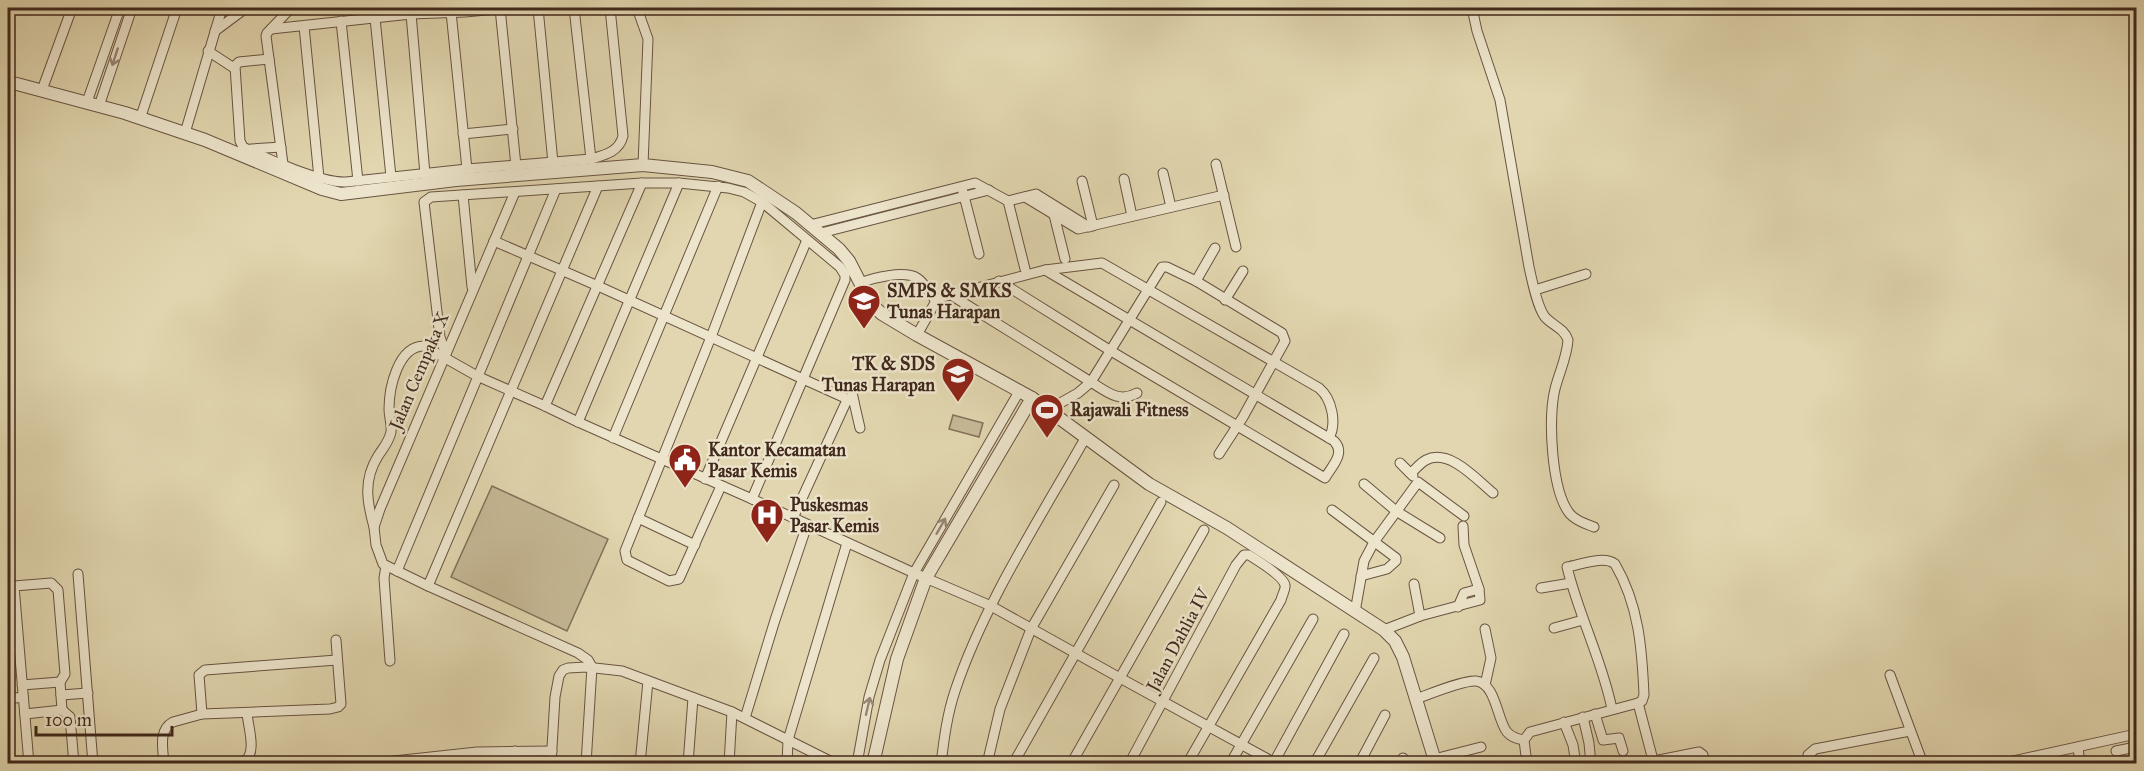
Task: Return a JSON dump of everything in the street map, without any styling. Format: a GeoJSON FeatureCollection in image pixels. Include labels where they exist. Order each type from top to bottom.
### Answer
{"type":"FeatureCollection","features":[{"type":"Feature","properties":{"kind":"street"},"geometry":{"type":"LineString","coordinates":[[42,90],[71,9],[60,8]]}},
{"type":"Feature","properties":{"kind":"street"},"geometry":{"type":"LineString","coordinates":[[93,104],[120,8]]}},
{"type":"Feature","properties":{"kind":"street"},"geometry":{"type":"LineString","coordinates":[[93,104],[132,8]]}},
{"type":"Feature","properties":{"kind":"street"},"geometry":{"type":"LineString","coordinates":[[140,118],[177,8]]}},
{"type":"Feature","properties":{"kind":"street"},"geometry":{"type":"LineString","coordinates":[[185,133],[222,8]]}},
{"type":"Feature","properties":{"kind":"street"},"geometry":{"type":"LineString","coordinates":[[214,31],[246,8]]}},
{"type":"Feature","properties":{"kind":"street"},"geometry":{"type":"LineString","coordinates":[[283,164],[266,36],[291,8]]}},
{"type":"Feature","properties":{"kind":"street"},"geometry":{"type":"LineString","coordinates":[[500,8],[516,166]]}},
{"type":"Feature","properties":{"kind":"street"},"geometry":{"type":"LineString","coordinates":[[271,29],[411,14],[507,8]]}},
{"type":"Feature","properties":{"kind":"street"},"geometry":{"type":"LineString","coordinates":[[538,8],[553,163]]}},
{"type":"Feature","properties":{"kind":"street"},"geometry":{"type":"LineString","coordinates":[[574,8],[591,159]]}},
{"type":"Feature","properties":{"kind":"street"},"geometry":{"type":"LineString","coordinates":[[8,83],[42,90],[140,118],[267,161],[283,164],[340,188],[358,181],[466,169],[491,172],[516,166],[591,159],[616,149],[620,145],[623,136],[609,8]]}},
{"type":"Feature","properties":{"kind":"street"},"geometry":{"type":"LineString","coordinates":[[637,8],[646,31],[648,48],[643,165]]}},
{"type":"Feature","properties":{"kind":"street"},"geometry":{"type":"LineString","coordinates":[[1472,8],[1477,32],[1500,100],[1535,290],[1544,316],[1565,333],[1568,340],[1555,388],[1550,419],[1560,492],[1570,514],[1575,519],[1594,527]]}},
{"type":"Feature","properties":{"kind":"street"},"geometry":{"type":"LineString","coordinates":[[451,12],[466,169]]}},
{"type":"Feature","properties":{"kind":"street"},"geometry":{"type":"LineString","coordinates":[[411,14],[425,174]]}},
{"type":"Feature","properties":{"kind":"street"},"geometry":{"type":"LineString","coordinates":[[375,18],[391,177]]}},
{"type":"Feature","properties":{"kind":"street"},"geometry":{"type":"LineString","coordinates":[[341,21],[358,181]]}},
{"type":"Feature","properties":{"kind":"street"},"geometry":{"type":"LineString","coordinates":[[304,26],[320,178]]}},
{"type":"Feature","properties":{"kind":"street"},"geometry":{"type":"LineString","coordinates":[[208,51],[234,68]]}},
{"type":"Feature","properties":{"kind":"street"},"geometry":{"type":"LineString","coordinates":[[269,59],[239,62],[234,68],[240,141],[243,147],[322,189],[491,172],[643,165],[712,172],[748,181],[821,233],[845,255],[871,304],[882,314],[1020,390],[1149,484],[1227,528],[1384,630],[1395,641],[1403,657],[1435,761],[1481,747]]}},
{"type":"Feature","properties":{"kind":"street"},"geometry":{"type":"LineString","coordinates":[[463,134],[513,129]]}},
{"type":"Feature","properties":{"kind":"street"},"geometry":{"type":"LineString","coordinates":[[249,150],[281,147]]}},
{"type":"Feature","properties":{"kind":"street"},"geometry":{"type":"LineString","coordinates":[[1216,164],[1236,247]]}},
{"type":"Feature","properties":{"kind":"street"},"geometry":{"type":"LineString","coordinates":[[1163,173],[1171,207]]}},
{"type":"Feature","properties":{"kind":"street"},"geometry":{"type":"LineString","coordinates":[[1124,179],[1132,216]]}},
{"type":"Feature","properties":{"kind":"street"},"geometry":{"type":"LineString","coordinates":[[1082,181],[1091,226]]}},
{"type":"Feature","properties":{"kind":"street"},"geometry":{"type":"LineString","coordinates":[[545,406],[642,183]]}},
{"type":"Feature","properties":{"kind":"street"},"geometry":{"type":"LineString","coordinates":[[445,354],[440,337],[424,202],[431,197],[642,183],[718,186],[744,192],[762,202],[840,267],[845,275],[845,280],[752,499]]}},
{"type":"Feature","properties":{"kind":"street"},"geometry":{"type":"LineString","coordinates":[[578,422],[679,183]]}},
{"type":"Feature","properties":{"kind":"street"},"geometry":{"type":"LineString","coordinates":[[810,225],[975,183],[1008,201],[1036,194],[1091,226]]}},
{"type":"Feature","properties":{"kind":"street"},"geometry":{"type":"LineString","coordinates":[[428,586],[598,186]]}},
{"type":"Feature","properties":{"kind":"street"},"geometry":{"type":"LineString","coordinates":[[613,438],[718,186]]}},
{"type":"Feature","properties":{"kind":"street"},"geometry":{"type":"LineString","coordinates":[[962,186],[979,254]]}},
{"type":"Feature","properties":{"kind":"street"},"geometry":{"type":"LineString","coordinates":[[397,571],[556,189]]}},
{"type":"Feature","properties":{"kind":"street"},"geometry":{"type":"LineString","coordinates":[[821,233],[989,190]]}},
{"type":"Feature","properties":{"kind":"street","name":"Jalan Cempaka X"},"geometry":{"type":"LineString","coordinates":[[374,527],[403,452],[515,192]]}},
{"type":"Feature","properties":{"kind":"street"},"geometry":{"type":"LineString","coordinates":[[463,195],[472,290]]}},
{"type":"Feature","properties":{"kind":"street"},"geometry":{"type":"LineString","coordinates":[[1025,197],[1078,229],[1224,195]]}},
{"type":"Feature","properties":{"kind":"street"},"geometry":{"type":"LineString","coordinates":[[1008,201],[1025,269]]}},
{"type":"Feature","properties":{"kind":"street"},"geometry":{"type":"LineString","coordinates":[[721,486],[680,578],[673,581],[666,580],[627,560],[625,551],[711,337],[762,202]]}},
{"type":"Feature","properties":{"kind":"street"},"geometry":{"type":"LineString","coordinates":[[1054,214],[1065,259]]}},
{"type":"Feature","properties":{"kind":"street"},"geometry":{"type":"LineString","coordinates":[[705,479],[807,240]]}},
{"type":"Feature","properties":{"kind":"street"},"geometry":{"type":"LineString","coordinates":[[494,241],[850,401],[860,428]]}},
{"type":"Feature","properties":{"kind":"street"},"geometry":{"type":"LineString","coordinates":[[1196,281],[1215,248]]}},
{"type":"Feature","properties":{"kind":"street"},"geometry":{"type":"LineString","coordinates":[[917,335],[936,301],[951,295],[1045,270],[1102,263],[1319,388],[1325,394],[1332,416],[1332,433],[1329,438]]}},
{"type":"Feature","properties":{"kind":"street"},"geometry":{"type":"LineString","coordinates":[[1048,410],[1078,393],[1091,382],[1163,266],[1196,281],[1284,335],[1286,341],[1238,426],[1219,454]]}},
{"type":"Feature","properties":{"kind":"street"},"geometry":{"type":"LineString","coordinates":[[999,281],[1111,351],[1325,478],[1340,452],[1338,445],[1329,438],[1045,270]]}},
{"type":"Feature","properties":{"kind":"street"},"geometry":{"type":"LineString","coordinates":[[1225,300],[1243,271]]}},
{"type":"Feature","properties":{"kind":"street"},"geometry":{"type":"LineString","coordinates":[[1535,290],[1586,274]]}},
{"type":"Feature","properties":{"kind":"street"},"geometry":{"type":"LineString","coordinates":[[860,283],[882,276],[912,276],[923,284],[936,301]]}},
{"type":"Feature","properties":{"kind":"street"},"geometry":{"type":"LineString","coordinates":[[951,295],[1113,396],[1129,397],[1137,393]]}},
{"type":"Feature","properties":{"kind":"street"},"geometry":{"type":"LineString","coordinates":[[586,764],[592,667],[588,660],[578,653],[529,633],[386,566],[379,555],[367,495],[370,470],[390,434],[391,394],[401,361],[409,350],[418,346],[445,354],[477,376],[660,460],[991,606],[1275,763],[1344,634]]}},
{"type":"Feature","properties":{"kind":"street"},"geometry":{"type":"LineString","coordinates":[[794,518],[850,401],[851,387]]}},
{"type":"Feature","properties":{"kind":"street"},"geometry":{"type":"LineString","coordinates":[[857,764],[865,718],[880,660],[914,573],[1020,390]]}},
{"type":"Feature","properties":{"kind":"street"},"geometry":{"type":"LineString","coordinates":[[873,764],[897,659],[926,578],[1032,398]]}},
{"type":"Feature","properties":{"kind":"street"},"geometry":{"type":"LineString","coordinates":[[941,764],[946,727],[955,691],[991,606],[1083,442]]}},
{"type":"Feature","properties":{"kind":"street"},"geometry":{"type":"LineString","coordinates":[[1411,473],[1426,460],[1442,457],[1453,462],[1493,493]]}},
{"type":"Feature","properties":{"kind":"street"},"geometry":{"type":"LineString","coordinates":[[1400,464],[1418,482],[1464,516]]}},
{"type":"Feature","properties":{"kind":"street"},"geometry":{"type":"LineString","coordinates":[[1355,612],[1364,561],[1374,542],[1418,482]]}},
{"type":"Feature","properties":{"kind":"street"},"geometry":{"type":"LineString","coordinates":[[1364,484],[1396,511],[1440,538]]}},
{"type":"Feature","properties":{"kind":"street"},"geometry":{"type":"LineString","coordinates":[[987,764],[1000,709],[1031,629],[1114,485]]}},
{"type":"Feature","properties":{"kind":"street"},"geometry":{"type":"LineString","coordinates":[[1013,764],[1161,502]]}},
{"type":"Feature","properties":{"kind":"street"},"geometry":{"type":"LineString","coordinates":[[1332,510],[1395,557],[1396,561],[1387,569],[1361,576]]}},
{"type":"Feature","properties":{"kind":"street"},"geometry":{"type":"LineString","coordinates":[[638,518],[695,545]]}},
{"type":"Feature","properties":{"kind":"street"},"geometry":{"type":"LineString","coordinates":[[745,718],[807,525]]}},
{"type":"Feature","properties":{"kind":"street"},"geometry":{"type":"LineString","coordinates":[[1384,630],[1420,616],[1479,601],[1479,589],[1464,545],[1463,526]]}},
{"type":"Feature","properties":{"kind":"street"},"geometry":{"type":"LineString","coordinates":[[1071,764],[1204,530]]}},
{"type":"Feature","properties":{"kind":"street"},"geometry":{"type":"LineString","coordinates":[[787,764],[788,740],[847,543]]}},
{"type":"Feature","properties":{"kind":"street","name":"Jalan Dahlia IV"},"geometry":{"type":"LineString","coordinates":[[1129,764],[1241,558],[1249,555],[1266,566],[1282,580],[1285,586],[1281,600],[1208,725]]}},
{"type":"Feature","properties":{"kind":"street"},"geometry":{"type":"LineString","coordinates":[[1527,764],[1524,740],[1530,732],[1638,704],[1642,701],[1644,695],[1641,642],[1632,601],[1615,564],[1607,560],[1567,567],[1583,620],[1606,681],[1612,709]]}},
{"type":"Feature","properties":{"kind":"street"},"geometry":{"type":"LineString","coordinates":[[386,566],[384,578],[390,662]]}},
{"type":"Feature","properties":{"kind":"street"},"geometry":{"type":"LineString","coordinates":[[78,574],[93,764]]}},
{"type":"Feature","properties":{"kind":"street"},"geometry":{"type":"LineString","coordinates":[[29,764],[14,586],[51,583],[58,590],[65,674],[60,682],[62,710],[70,717],[74,764]]}},
{"type":"Feature","properties":{"kind":"street"},"geometry":{"type":"LineString","coordinates":[[1541,588],[1571,583]]}},
{"type":"Feature","properties":{"kind":"street"},"geometry":{"type":"LineString","coordinates":[[1414,584],[1420,616]]}},
{"type":"Feature","properties":{"kind":"street"},"geometry":{"type":"LineString","coordinates":[[1230,764],[1312,619]]}},
{"type":"Feature","properties":{"kind":"street"},"geometry":{"type":"LineString","coordinates":[[1554,628],[1583,620]]}},
{"type":"Feature","properties":{"kind":"street"},"geometry":{"type":"LineString","coordinates":[[1485,629],[1491,658],[1485,685]]}},
{"type":"Feature","properties":{"kind":"street"},"geometry":{"type":"LineString","coordinates":[[164,764],[162,738],[168,724],[202,714],[338,707],[341,704],[336,640]]}},
{"type":"Feature","properties":{"kind":"street"},"geometry":{"type":"LineString","coordinates":[[1314,764],[1374,658]]}},
{"type":"Feature","properties":{"kind":"street"},"geometry":{"type":"LineString","coordinates":[[202,714],[199,675],[205,670],[337,660]]}},
{"type":"Feature","properties":{"kind":"street"},"geometry":{"type":"LineString","coordinates":[[551,764],[555,697],[559,676],[562,670],[568,668],[592,667],[622,671],[732,712],[836,764]]}},
{"type":"Feature","properties":{"kind":"street"},"geometry":{"type":"LineString","coordinates":[[1890,675],[1923,764]]}},
{"type":"Feature","properties":{"kind":"street"},"geometry":{"type":"LineString","coordinates":[[640,764],[648,681]]}},
{"type":"Feature","properties":{"kind":"street"},"geometry":{"type":"LineString","coordinates":[[1416,699],[1468,682],[1478,681],[1485,685],[1492,696],[1507,732],[1524,740]]}},
{"type":"Feature","properties":{"kind":"street"},"geometry":{"type":"LineString","coordinates":[[22,685],[60,682]]}},
{"type":"Feature","properties":{"kind":"street"},"geometry":{"type":"LineString","coordinates":[[61,695],[88,693]]}},
{"type":"Feature","properties":{"kind":"street"},"geometry":{"type":"LineString","coordinates":[[8,699],[23,697]]}},
{"type":"Feature","properties":{"kind":"street"},"geometry":{"type":"LineString","coordinates":[[688,764],[693,698]]}},
{"type":"Feature","properties":{"kind":"street"},"geometry":{"type":"LineString","coordinates":[[1638,704],[1654,762],[1699,752],[1703,755],[1704,764]]}},
{"type":"Feature","properties":{"kind":"street"},"geometry":{"type":"LineString","coordinates":[[25,714],[62,710]]}},
{"type":"Feature","properties":{"kind":"street"},"geometry":{"type":"LineString","coordinates":[[729,764],[732,712]]}},
{"type":"Feature","properties":{"kind":"street"},"geometry":{"type":"LineString","coordinates":[[201,764],[245,761],[249,758],[251,752],[247,713]]}},
{"type":"Feature","properties":{"kind":"street"},"geometry":{"type":"LineString","coordinates":[[1595,714],[1603,740]]}},
{"type":"Feature","properties":{"kind":"street"},"geometry":{"type":"LineString","coordinates":[[1359,764],[1386,715]]}},
{"type":"Feature","properties":{"kind":"street"},"geometry":{"type":"LineString","coordinates":[[1582,717],[1589,743],[1591,764]]}},
{"type":"Feature","properties":{"kind":"street"},"geometry":{"type":"LineString","coordinates":[[1564,722],[1574,745],[1576,764]]}},
{"type":"Feature","properties":{"kind":"street"},"geometry":{"type":"LineString","coordinates":[[1187,764],[1208,725]]}},
{"type":"Feature","properties":{"kind":"street"},"geometry":{"type":"LineString","coordinates":[[1809,764],[1808,755],[1815,749],[1910,731]]}},
{"type":"Feature","properties":{"kind":"street"},"geometry":{"type":"LineString","coordinates":[[1999,764],[2136,734]]}},
{"type":"Feature","properties":{"kind":"street"},"geometry":{"type":"LineString","coordinates":[[1589,743],[1619,738],[1623,751]]}},
{"type":"Feature","properties":{"kind":"street"},"geometry":{"type":"LineString","coordinates":[[2078,747],[2080,764]]}},
{"type":"Feature","properties":{"kind":"street"},"geometry":{"type":"LineString","coordinates":[[2116,751],[2136,747]]}},
{"type":"Feature","properties":{"kind":"street"},"geometry":{"type":"LineString","coordinates":[[514,764],[515,751]]}},
{"type":"Feature","properties":{"kind":"street"},"geometry":{"type":"LineString","coordinates":[[366,764],[440,759],[477,752],[552,751]]}},
{"type":"Feature","properties":{"kind":"street"},"geometry":{"type":"LineString","coordinates":[[476,764],[477,752]]}},
{"type":"Feature","properties":{"kind":"shaded area"},"geometry":{"type":"Polygon","coordinates":[[[953,415],[983,423],[979,437],[949,429],[953,415]]]}},
{"type":"Feature","properties":{"kind":"shaded area"},"geometry":{"type":"Polygon","coordinates":[[[492,486],[608,539],[567,631],[451,577],[492,486]]]}},
{"type":"Feature","properties":{"kind":"place","name":"SMPS & SMKS Tunas Harapan"},"geometry":{"type":"Point","coordinates":[864,330]}},
{"type":"Feature","properties":{"kind":"place","name":"TK & SDS Tunas Harapan"},"geometry":{"type":"Point","coordinates":[958,403]}},
{"type":"Feature","properties":{"kind":"place","name":"Rajawali Fitness"},"geometry":{"type":"Point","coordinates":[1047,439]}},
{"type":"Feature","properties":{"kind":"place","name":"Kantor Kecamatan Pasar Kemis"},"geometry":{"type":"Point","coordinates":[685,489]}},
{"type":"Feature","properties":{"kind":"place","name":"Puskesmas Pasar Kemis"},"geometry":{"type":"Point","coordinates":[767,544]}}]}
